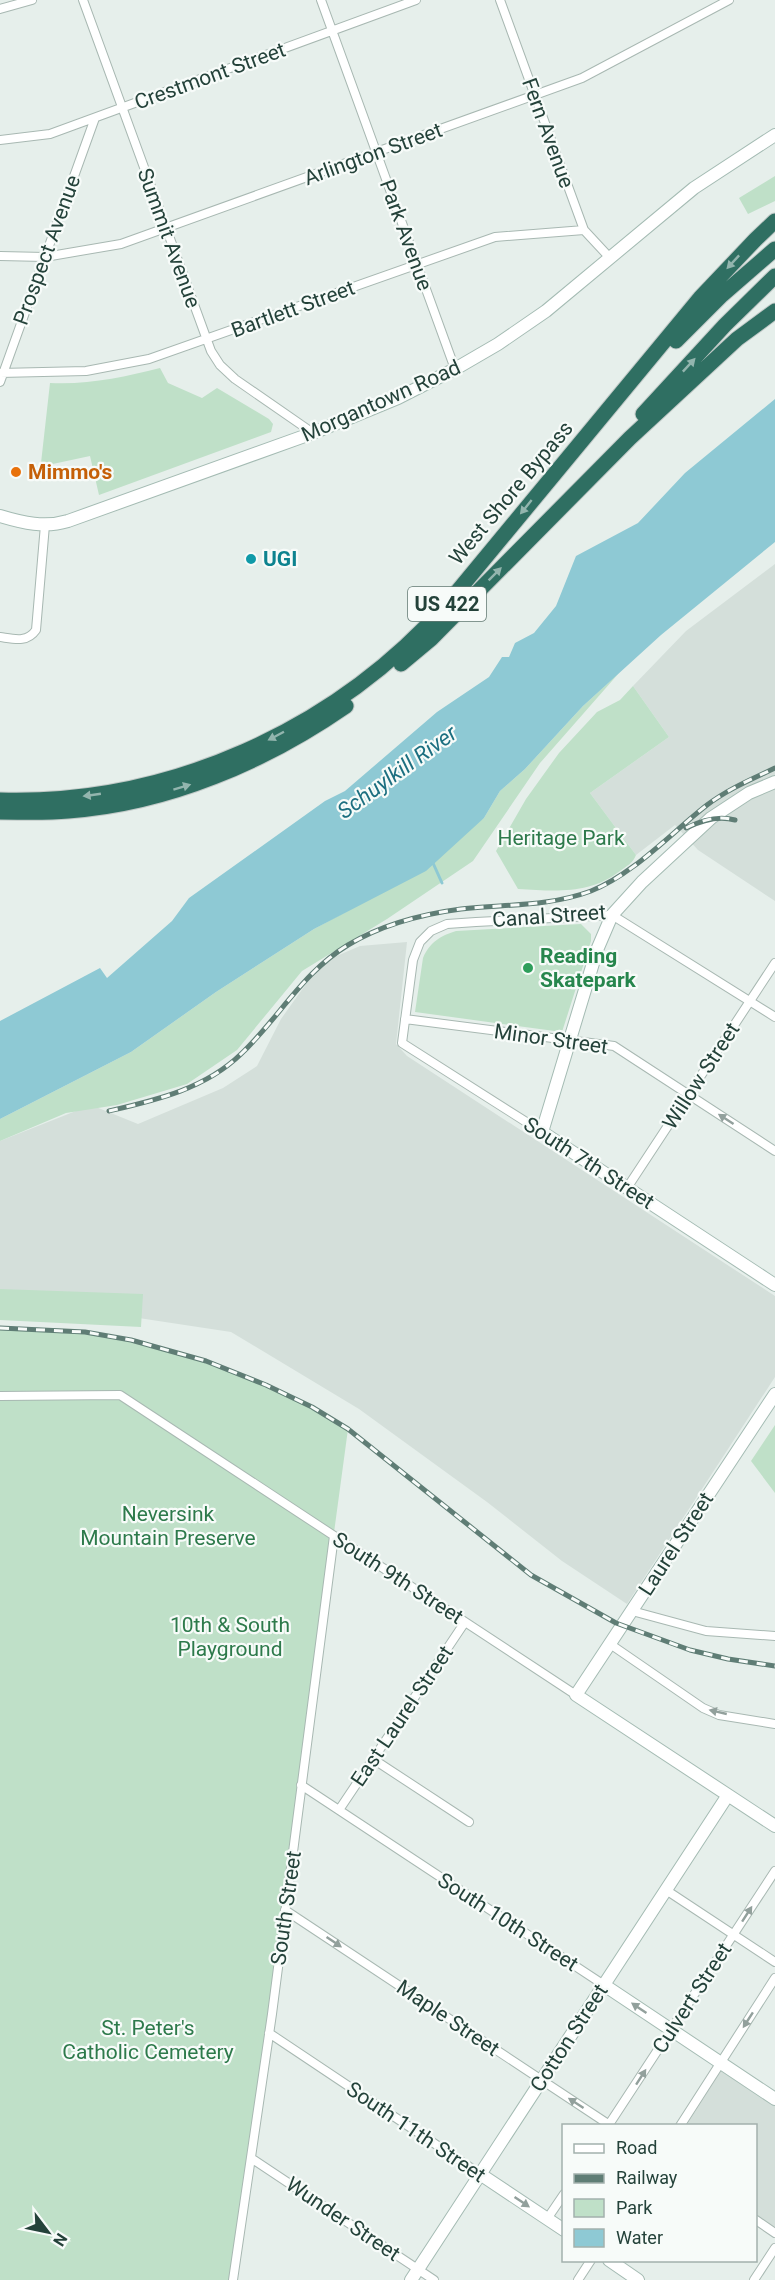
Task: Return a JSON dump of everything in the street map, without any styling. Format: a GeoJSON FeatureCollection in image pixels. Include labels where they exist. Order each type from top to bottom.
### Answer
{"type":"FeatureCollection","features":[{"type":"Feature","properties":{"kind":"highway","name":"West Shore Bypass"},"geometry":{"type":"LineString","coordinates":[[0,800],[69,798],[150,784],[195,770],[252,748],[316,714],[377,672],[418,635],[447,604],[700,298],[775,221]]}},
{"type":"Feature","properties":{"kind":"highway"},"geometry":{"type":"LineString","coordinates":[[552,477],[687,330],[734,284],[775,249]]}},
{"type":"Feature","properties":{"kind":"highway"},"geometry":{"type":"LineString","coordinates":[[566,502],[725,325],[775,276]]}},
{"type":"Feature","properties":{"kind":"highway","name":"West Shore Bypass"},"geometry":{"type":"LineString","coordinates":[[0,812],[67,811],[148,797],[213,777],[287,744],[379,684],[431,639],[630,438],[737,339],[775,311]]}},
{"type":"Feature","properties":{"kind":"street"},"geometry":{"type":"LineString","coordinates":[[0,9],[32,0]]}},
{"type":"Feature","properties":{"kind":"street","name":"Summit Avenue"},"geometry":{"type":"LineString","coordinates":[[83,0],[211,351],[227,373],[313,433]]}},
{"type":"Feature","properties":{"kind":"street","name":"Park Avenue"},"geometry":{"type":"LineString","coordinates":[[321,0],[455,369]]}},
{"type":"Feature","properties":{"kind":"street","name":"Crestmont Street"},"geometry":{"type":"LineString","coordinates":[[0,140],[50,134],[416,0]]}},
{"type":"Feature","properties":{"kind":"street","name":"Fern Avenue"},"geometry":{"type":"LineString","coordinates":[[500,0],[584,230],[610,258]]}},
{"type":"Feature","properties":{"kind":"street","name":"Arlington Street"},"geometry":{"type":"LineString","coordinates":[[0,256],[45,257],[121,244],[597,72],[729,0]]}},
{"type":"Feature","properties":{"kind":"street","name":"Prospect Avenue"},"geometry":{"type":"LineString","coordinates":[[0,382],[95,118]]}},
{"type":"Feature","properties":{"kind":"street","name":"Morgantown Road"},"geometry":{"type":"LineString","coordinates":[[0,516],[45,525],[68,521],[313,433],[389,402],[455,369],[522,328],[568,294],[694,188],[775,135]]}},
{"type":"Feature","properties":{"kind":"street","name":"Bartlett Street"},"geometry":{"type":"LineString","coordinates":[[2,372],[107,368],[159,356],[495,237],[584,230]]}},
{"type":"Feature","properties":{"kind":"street"},"geometry":{"type":"LineString","coordinates":[[0,637],[24,639],[34,633],[37,627],[45,525]]}},
{"type":"Feature","properties":{"kind":"street","name":"Canal Street"},"geometry":{"type":"LineString","coordinates":[[402,1042],[416,950],[425,936],[447,924],[612,915],[642,882],[711,819],[750,793],[775,782]]}},
{"type":"Feature","properties":{"kind":"street"},"geometry":{"type":"LineString","coordinates":[[542,1132],[597,950],[612,915],[775,1017]]}},
{"type":"Feature","properties":{"kind":"street","name":"Willow Street"},"geometry":{"type":"LineString","coordinates":[[627,1188],[775,963]]}},
{"type":"Feature","properties":{"kind":"street","name":"Minor Street"},"geometry":{"type":"LineString","coordinates":[[405,1019],[614,1046],[775,1151]]}},
{"type":"Feature","properties":{"kind":"street","name":"South 7th Street"},"geometry":{"type":"LineString","coordinates":[[402,1042],[775,1285]]}},
{"type":"Feature","properties":{"kind":"street","name":"South 9th Street"},"geometry":{"type":"LineString","coordinates":[[0,1396],[120,1395],[775,1826]]}},
{"type":"Feature","properties":{"kind":"street","name":"Laurel Street"},"geometry":{"type":"LineString","coordinates":[[576,1695],[773,1400]]}},
{"type":"Feature","properties":{"kind":"street","name":"South Street"},"geometry":{"type":"LineString","coordinates":[[232,2280],[285,1910],[334,1536]]}},
{"type":"Feature","properties":{"kind":"street"},"geometry":{"type":"LineString","coordinates":[[632,1611],[716,1633],[775,1636]]}},
{"type":"Feature","properties":{"kind":"street","name":"East Laurel Street"},"geometry":{"type":"LineString","coordinates":[[339,1810],[465,1622]]}},
{"type":"Feature","properties":{"kind":"street"},"geometry":{"type":"LineString","coordinates":[[610,1644],[703,1708],[719,1714],[775,1724]]}},
{"type":"Feature","properties":{"kind":"street"},"geometry":{"type":"LineString","coordinates":[[373,1759],[469,1822]]}},
{"type":"Feature","properties":{"kind":"street","name":"South 10th Street"},"geometry":{"type":"LineString","coordinates":[[301,1785],[775,2099]]}},
{"type":"Feature","properties":{"kind":"street","name":"Cotton Street"},"geometry":{"type":"LineString","coordinates":[[411,2280],[728,1795]]}},
{"type":"Feature","properties":{"kind":"street","name":"Culvert Street"},"geometry":{"type":"LineString","coordinates":[[611,2124],[775,1871]]}},
{"type":"Feature","properties":{"kind":"street"},"geometry":{"type":"LineString","coordinates":[[666,1890],[775,1962]]}},
{"type":"Feature","properties":{"kind":"street","name":"Maple Street"},"geometry":{"type":"LineString","coordinates":[[285,1910],[608,2124]]}},
{"type":"Feature","properties":{"kind":"street"},"geometry":{"type":"LineString","coordinates":[[681,2124],[775,1978]]}},
{"type":"Feature","properties":{"kind":"street","name":"South 11th Street"},"geometry":{"type":"LineString","coordinates":[[268,2033],[562,2229]]}},
{"type":"Feature","properties":{"kind":"street","name":"Wunder Street"},"geometry":{"type":"LineString","coordinates":[[251,2158],[434,2280]]}},
{"type":"Feature","properties":{"kind":"street"},"geometry":{"type":"LineString","coordinates":[[547,2219],[562,2197]]}},
{"type":"Feature","properties":{"kind":"street"},"geometry":{"type":"LineString","coordinates":[[757,2221],[775,2233]]}},
{"type":"Feature","properties":{"kind":"street"},"geometry":{"type":"LineString","coordinates":[[754,2280],[775,2248]]}},
{"type":"Feature","properties":{"kind":"street"},"geometry":{"type":"LineString","coordinates":[[578,2280],[590,2262]]}},
{"type":"Feature","properties":{"kind":"street"},"geometry":{"type":"LineString","coordinates":[[612,2262],[638,2280]]}},
{"type":"Feature","properties":{"kind":"shaded area"},"geometry":{"type":"Polygon","coordinates":[[[775,564],[775,901],[698,850],[675,825],[636,855],[590,793],[669,737],[633,686],[686,631],[775,564]]]}},
{"type":"Feature","properties":{"kind":"shaded area"},"geometry":{"type":"Polygon","coordinates":[[[407,942],[396,1044],[407,1056],[775,1296],[775,1377],[627,1604],[562,1561],[487,1502],[359,1409],[231,1332],[0,1297],[0,1141],[91,1105],[138,1124],[223,1088],[257,1066],[281,1019],[311,977],[332,958],[360,946],[407,942]]]}},
{"type":"Feature","properties":{"kind":"shaded area"},"geometry":{"type":"Polygon","coordinates":[[[721,2071],[775,2106],[775,2230],[757,2218],[757,2124],[687,2124],[721,2071]]]}},
{"type":"Feature","properties":{"kind":"green space"},"geometry":{"type":"Polygon","coordinates":[[[775,176],[775,201],[748,214],[739,198],[775,176]]]}},
{"type":"Feature","properties":{"kind":"green space"},"geometry":{"type":"Polygon","coordinates":[[[160,368],[168,383],[202,398],[217,388],[269,419],[273,424],[271,432],[99,495],[90,456],[48,465],[41,463],[50,383],[92,382],[160,368]]]}},
{"type":"Feature","properties":{"kind":"green space"},"geometry":{"type":"Polygon","coordinates":[[[619,673],[540,763],[473,861],[387,919],[302,971],[237,1050],[187,1084],[117,1105],[66,1113],[0,1141],[0,1119],[131,1052],[216,992],[314,929],[366,901],[484,818],[500,791],[525,769],[583,706],[619,673]]]}},
{"type":"Feature","properties":{"kind":"green space","name":"Heritage Park"},"geometry":{"type":"Polygon","coordinates":[[[633,686],[669,737],[590,793],[636,855],[635,858],[608,879],[584,888],[558,891],[518,889],[496,851],[526,799],[559,753],[597,712],[620,700],[633,686]]]}},
{"type":"Feature","properties":{"kind":"green space"},"geometry":{"type":"Polygon","coordinates":[[[581,924],[591,934],[591,941],[562,1032],[415,1012],[423,958],[432,944],[440,938],[456,931],[581,924]]]}},
{"type":"Feature","properties":{"kind":"green space"},"geometry":{"type":"Polygon","coordinates":[[[0,1289],[143,1294],[141,1327],[0,1320],[0,1289]]]}},
{"type":"Feature","properties":{"kind":"green space","name":"Neversink Mountain Preserve"},"geometry":{"type":"Polygon","coordinates":[[[0,1328],[87,1332],[122,1338],[189,1355],[255,1380],[318,1411],[348,1429],[233,2280],[0,2280],[0,1328]]]}},
{"type":"Feature","properties":{"kind":"green space"},"geometry":{"type":"Polygon","coordinates":[[[775,1425],[775,1493],[751,1461],[775,1425]]]}},
{"type":"Feature","properties":{"kind":"water","name":"Schuylkill River"},"geometry":{"type":"Polygon","coordinates":[[[775,399],[775,542],[661,635],[583,706],[525,769],[500,791],[484,818],[426,871],[314,929],[216,992],[131,1052],[0,1119],[0,1021],[100,968],[107,978],[172,921],[189,898],[325,801],[345,791],[437,712],[489,677],[502,657],[509,657],[515,643],[534,633],[556,606],[576,556],[638,523],[685,473],[775,399]]]}},
{"type":"Feature","properties":{"kind":"waterway"},"geometry":{"type":"LineString","coordinates":[[433,863],[442,883]]}},
{"type":"Feature","properties":{"kind":"railway"},"geometry":{"type":"LineString","coordinates":[[109,1111],[179,1092],[196,1085],[227,1066],[255,1040],[318,968],[332,956],[361,938],[388,926],[432,914],[559,900],[591,891],[607,884],[637,864],[715,799],[775,768]]}},
{"type":"Feature","properties":{"kind":"railway"},"geometry":{"type":"LineString","coordinates":[[686,828],[710,819],[735,820]]}},
{"type":"Feature","properties":{"kind":"railway"},"geometry":{"type":"LineString","coordinates":[[0,1328],[85,1332],[131,1340],[206,1361],[266,1385],[312,1407],[348,1429],[531,1575],[616,1623],[690,1650],[728,1659],[775,1666]]}},
{"type":"Feature","properties":{"kind":"place","name":"Mimmo's"},"geometry":{"type":"Point","coordinates":[16,472]}},
{"type":"Feature","properties":{"kind":"place","name":"UGI"},"geometry":{"type":"Point","coordinates":[251,559]}},
{"type":"Feature","properties":{"kind":"place","name":"Reading Skatepark"},"geometry":{"type":"Point","coordinates":[528,968]}},
{"type":"Feature","properties":{"kind":"park label","name":"10th & South Playground"},"geometry":{"type":"Point","coordinates":[230,1637]}},
{"type":"Feature","properties":{"kind":"park label","name":"St. Peter's Catholic Cemetery"},"geometry":{"type":"Point","coordinates":[148,2040]}}]}
